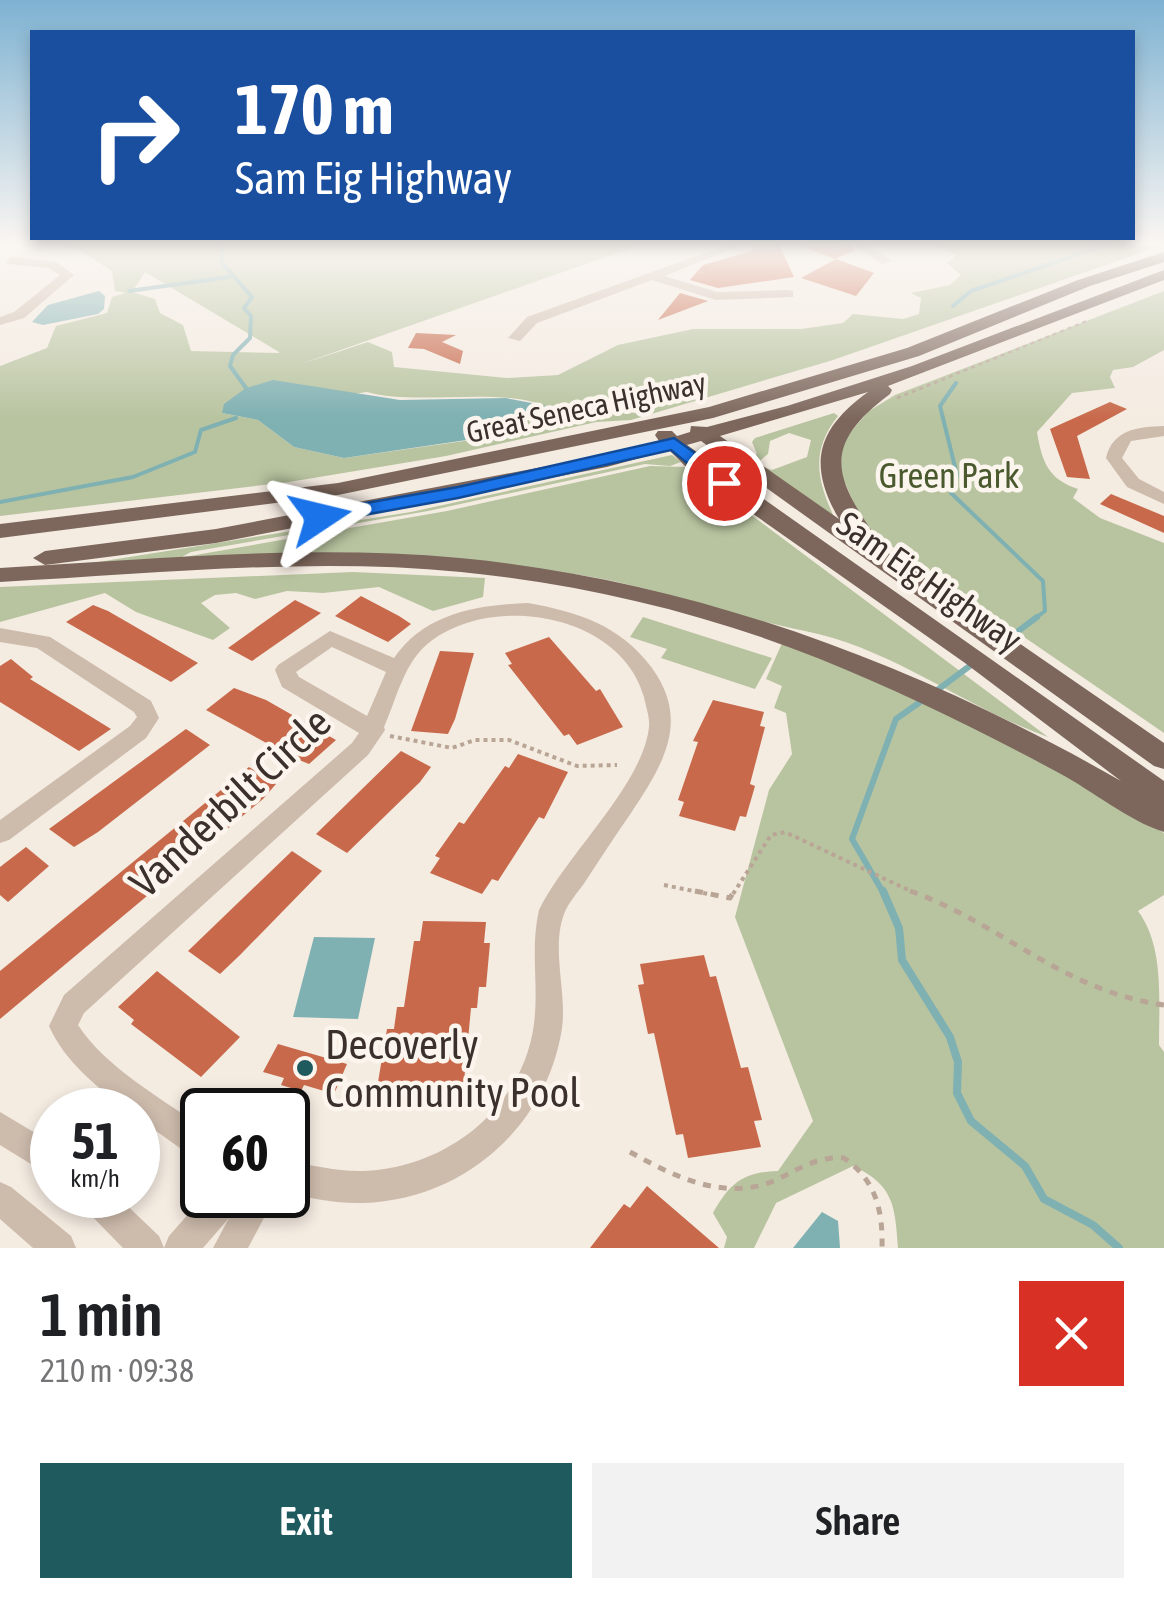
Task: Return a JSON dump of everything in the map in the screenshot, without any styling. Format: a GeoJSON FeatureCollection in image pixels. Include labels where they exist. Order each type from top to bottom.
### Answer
{"type":"FeatureCollection","features":[{"type":"Feature","properties":{"kind":"main road","name":"Great Seneca Highway"},"geometry":{"type":"LineString","coordinates":[[0,531],[338,489],[685,419],[913,352],[1034,303]]}},
{"type":"Feature","properties":{"kind":"main road","name":"Great Seneca Highway"},"geometry":{"type":"LineString","coordinates":[[0,562],[235,532],[458,492],[674,444],[918,370],[1091,303]]}},
{"type":"Feature","properties":{"kind":"main road"},"geometry":{"type":"LineString","coordinates":[[894,570],[838,505],[829,479],[828,453],[853,412],[918,370]]}},
{"type":"Feature","properties":{"kind":"main road","name":"Sam Eig Highway"},"geometry":{"type":"LineString","coordinates":[[685,419],[894,570],[1164,797]]}},
{"type":"Feature","properties":{"kind":"main road","name":"Sam Eig Highway"},"geometry":{"type":"LineString","coordinates":[[655,424],[692,462],[1164,758]]}},
{"type":"Feature","properties":{"kind":"main road"},"geometry":{"type":"LineString","coordinates":[[0,576],[344,561],[526,572],[757,624],[932,695],[1079,768],[1164,820]]}},
{"type":"Feature","properties":{"kind":"street"},"geometry":{"type":"LineString","coordinates":[[0,320],[18,315],[33,303]]}},
{"type":"Feature","properties":{"kind":"street"},"geometry":{"type":"LineString","coordinates":[[515,338],[532,320],[577,303]]}},
{"type":"Feature","properties":{"kind":"street"},"geometry":{"type":"LineString","coordinates":[[1164,431],[1128,436],[1117,444],[1114,458],[1133,483],[1164,498]]}},
{"type":"Feature","properties":{"kind":"street","name":"Vanderbilt Circle"},"geometry":{"type":"LineString","coordinates":[[180,1130],[143,1104],[72,1042],[63,1026],[66,1016],[340,769],[373,731],[399,669],[422,638],[462,616],[495,607],[541,611],[600,632],[640,666],[656,698],[659,737],[652,762],[552,910],[547,926],[548,1024],[544,1050],[514,1110],[493,1138],[457,1163],[415,1179],[364,1187],[310,1181]]}},
{"type":"Feature","properties":{"kind":"street"},"geometry":{"type":"LineString","coordinates":[[0,635],[46,644],[142,707],[148,718],[138,732],[0,833]]}},
{"type":"Feature","properties":{"kind":"street"},"geometry":{"type":"LineString","coordinates":[[373,731],[290,682],[285,670],[330,638],[340,639],[399,669]]}},
{"type":"Feature","properties":{"kind":"street"},"geometry":{"type":"LineString","coordinates":[[0,1127],[30,1147]]}},
{"type":"Feature","properties":{"kind":"street"},"geometry":{"type":"LineString","coordinates":[[0,1198],[59,1248]]}},
{"type":"Feature","properties":{"kind":"street"},"geometry":{"type":"LineString","coordinates":[[116,1218],[146,1248]]}},
{"type":"Feature","properties":{"kind":"street"},"geometry":{"type":"LineString","coordinates":[[181,1248],[206,1218]]}},
{"type":"Feature","properties":{"kind":"street"},"geometry":{"type":"LineString","coordinates":[[230,1248],[247,1218]]}},
{"type":"Feature","properties":{"kind":"path"},"geometry":{"type":"LineString","coordinates":[[884,404],[1088,320]]}},
{"type":"Feature","properties":{"kind":"path"},"geometry":{"type":"LineString","coordinates":[[373,731],[456,748],[474,740],[510,740],[577,766],[617,764]]}},
{"type":"Feature","properties":{"kind":"path"},"geometry":{"type":"LineString","coordinates":[[664,885],[730,898],[764,844],[777,833],[792,834],[884,882],[921,895],[1066,976],[1135,1001],[1164,1005]]}},
{"type":"Feature","properties":{"kind":"path"},"geometry":{"type":"LineString","coordinates":[[630,1152],[684,1180],[731,1189],[770,1182],[808,1161],[844,1158],[874,1185],[883,1227],[882,1248]]}},
{"type":"Feature","properties":{"kind":"green space"},"geometry":{"type":"Polygon","coordinates":[[[110,303],[157,303],[160,313],[183,325],[191,351],[279,353],[197,303],[474,303],[298,365],[368,342],[392,352],[394,367],[507,378],[558,375],[618,345],[693,329],[801,329],[843,323],[853,314],[903,319],[919,314],[920,303],[996,303],[833,360],[631,420],[596,422],[446,456],[289,482],[0,516],[0,366],[47,348],[56,326],[107,313],[110,303]],[[367,392],[222,413],[258,420],[294,447],[344,458],[478,439],[552,410],[513,398],[388,396],[367,392]]]}},
{"type":"Feature","properties":{"kind":"green space","name":"Green Park"},"geometry":{"type":"Polygon","coordinates":[[[1132,303],[1164,303],[1164,350],[1133,367],[1113,370],[1110,377],[1115,388],[1072,393],[1037,432],[1048,468],[1078,489],[1073,498],[1100,518],[1164,543],[1164,733],[862,522],[838,467],[845,438],[869,411],[895,395],[1132,303]]]}},
{"type":"Feature","properties":{"kind":"green space"},"geometry":{"type":"Polygon","coordinates":[[[834,413],[838,416],[823,442],[819,466],[835,519],[746,460],[757,454],[752,442],[834,413]],[[789,433],[770,441],[768,454],[756,464],[772,470],[807,457],[811,440],[789,433]]]}},
{"type":"Feature","properties":{"kind":"green space"},"geometry":{"type":"Polygon","coordinates":[[[672,455],[681,462],[670,466],[645,464],[428,511],[191,552],[171,563],[92,563],[411,512],[672,455]]]}},
{"type":"Feature","properties":{"kind":"green space"},"geometry":{"type":"Polygon","coordinates":[[[650,466],[687,467],[1048,737],[898,664],[837,639],[619,582],[555,572],[463,565],[184,557],[447,511],[650,466]]]}},
{"type":"Feature","properties":{"kind":"green space"},"geometry":{"type":"Polygon","coordinates":[[[353,572],[485,578],[483,597],[433,611],[379,587],[323,593],[287,591],[255,599],[236,593],[215,595],[201,603],[230,628],[213,640],[136,612],[105,593],[0,622],[0,587],[353,572]]]}},
{"type":"Feature","properties":{"kind":"green space"},"geometry":{"type":"Polygon","coordinates":[[[643,617],[772,658],[755,689],[661,658],[667,649],[630,637],[643,617]]]}},
{"type":"Feature","properties":{"kind":"green space"},"geometry":{"type":"Polygon","coordinates":[[[783,641],[817,653],[1075,776],[1164,833],[1164,895],[1138,911],[1152,940],[1158,974],[1159,1045],[1164,1052],[1164,1248],[898,1248],[890,1198],[877,1181],[853,1166],[776,1203],[754,1248],[724,1248],[727,1237],[713,1213],[719,1203],[739,1181],[778,1171],[813,1121],[735,917],[769,790],[792,754],[786,713],[774,708],[782,686],[766,679],[783,641]]]}},
{"type":"Feature","properties":{"kind":"water"},"geometry":{"type":"Polygon","coordinates":[[[104,303],[98,314],[43,325],[32,322],[48,305],[104,303]]]}},
{"type":"Feature","properties":{"kind":"water"},"geometry":{"type":"Polygon","coordinates":[[[273,380],[400,400],[506,398],[547,406],[553,413],[508,424],[487,437],[344,458],[294,447],[258,420],[222,413],[224,404],[246,388],[273,380]]]}},
{"type":"Feature","properties":{"kind":"water"},"geometry":{"type":"Polygon","coordinates":[[[314,937],[375,938],[358,1019],[293,1017],[314,937]]]}},
{"type":"Feature","properties":{"kind":"water"},"geometry":{"type":"Polygon","coordinates":[[[822,1212],[838,1221],[840,1248],[793,1248],[822,1212]]]}},
{"type":"Feature","properties":{"kind":"building"},"geometry":{"type":"Polygon","coordinates":[[[672,303],[702,303],[658,320],[672,303]]]}},
{"type":"Feature","properties":{"kind":"building"},"geometry":{"type":"Polygon","coordinates":[[[416,333],[456,335],[442,342],[463,351],[460,364],[424,349],[408,348],[416,333]]]}},
{"type":"Feature","properties":{"kind":"building"},"geometry":{"type":"Polygon","coordinates":[[[1110,402],[1127,409],[1077,436],[1090,479],[1067,477],[1050,429],[1110,402]]]}},
{"type":"Feature","properties":{"kind":"building"},"geometry":{"type":"Polygon","coordinates":[[[1111,494],[1164,516],[1164,533],[1100,504],[1111,494]]]}},
{"type":"Feature","properties":{"kind":"building"},"geometry":{"type":"Polygon","coordinates":[[[361,596],[411,624],[388,642],[335,616],[361,596]]]}},
{"type":"Feature","properties":{"kind":"building"},"geometry":{"type":"Polygon","coordinates":[[[295,600],[321,613],[252,661],[228,648],[295,600]]]}},
{"type":"Feature","properties":{"kind":"building"},"geometry":{"type":"Polygon","coordinates":[[[93,605],[198,663],[171,682],[66,622],[93,605]]]}},
{"type":"Feature","properties":{"kind":"building"},"geometry":{"type":"Polygon","coordinates":[[[549,637],[596,691],[600,689],[623,727],[577,745],[569,734],[564,736],[508,665],[512,664],[505,653],[549,637]]]}},
{"type":"Feature","properties":{"kind":"building"},"geometry":{"type":"Polygon","coordinates":[[[440,651],[474,653],[455,719],[448,734],[411,731],[440,651]]]}},
{"type":"Feature","properties":{"kind":"building"},"geometry":{"type":"Polygon","coordinates":[[[11,659],[33,677],[30,679],[111,729],[79,751],[0,702],[0,666],[11,659]]]}},
{"type":"Feature","properties":{"kind":"building"},"geometry":{"type":"Polygon","coordinates":[[[234,688],[266,700],[336,740],[309,764],[206,710],[234,688]]]}},
{"type":"Feature","properties":{"kind":"building"},"geometry":{"type":"Polygon","coordinates":[[[713,700],[764,712],[760,726],[765,727],[750,784],[755,786],[746,817],[740,816],[735,831],[679,816],[684,802],[678,800],[698,742],[693,741],[713,700]]]}},
{"type":"Feature","properties":{"kind":"building"},"geometry":{"type":"Polygon","coordinates":[[[186,729],[210,745],[98,832],[74,847],[49,829],[186,729]]]}},
{"type":"Feature","properties":{"kind":"building"},"geometry":{"type":"Polygon","coordinates":[[[401,751],[431,767],[420,782],[347,853],[316,834],[401,751]]]}},
{"type":"Feature","properties":{"kind":"building"},"geometry":{"type":"Polygon","coordinates":[[[518,754],[568,772],[544,819],[539,817],[498,881],[492,879],[482,894],[430,873],[440,858],[435,856],[459,822],[464,824],[518,754]]]}},
{"type":"Feature","properties":{"kind":"building"},"geometry":{"type":"Polygon","coordinates":[[[249,767],[276,784],[263,799],[0,1019],[0,971],[249,767]]]}},
{"type":"Feature","properties":{"kind":"building"},"geometry":{"type":"Polygon","coordinates":[[[26,847],[49,866],[8,902],[0,895],[0,867],[26,847]]]}},
{"type":"Feature","properties":{"kind":"building"},"geometry":{"type":"Polygon","coordinates":[[[292,851],[322,871],[240,955],[220,974],[188,951],[292,851]]]}},
{"type":"Feature","properties":{"kind":"building"},"geometry":{"type":"Polygon","coordinates":[[[423,921],[486,922],[484,943],[490,943],[486,987],[479,987],[477,1008],[471,1008],[464,1082],[456,1082],[454,1106],[382,1105],[385,1082],[378,1082],[387,1029],[394,1029],[397,1007],[404,1007],[414,941],[420,941],[423,921]]]}},
{"type":"Feature","properties":{"kind":"building"},"geometry":{"type":"Polygon","coordinates":[[[704,955],[710,977],[716,976],[741,1068],[748,1067],[762,1120],[754,1121],[761,1147],[688,1158],[683,1134],[676,1135],[654,1033],[648,1034],[638,985],[644,984],[640,964],[704,955]]]}},
{"type":"Feature","properties":{"kind":"building"},"geometry":{"type":"Polygon","coordinates":[[[157,971],[240,1037],[201,1077],[131,1024],[134,1020],[118,1007],[157,971]]]}},
{"type":"Feature","properties":{"kind":"building","name":"Decoverly Community Pool"},"geometry":{"type":"Polygon","coordinates":[[[278,1044],[347,1064],[334,1094],[304,1085],[281,1085],[284,1078],[263,1072],[278,1044]]]}},
{"type":"Feature","properties":{"kind":"building"},"geometry":{"type":"Polygon","coordinates":[[[647,1186],[719,1248],[590,1248],[624,1204],[630,1208],[647,1186]]]}},
{"type":"Feature","properties":{"kind":"waterway"},"geometry":{"type":"LineString","coordinates":[[246,388],[230,366],[233,355],[250,338],[251,316],[244,308],[247,303]]}},
{"type":"Feature","properties":{"kind":"waterway"},"geometry":{"type":"LineString","coordinates":[[953,306],[956,303]]}},
{"type":"Feature","properties":{"kind":"waterway"},"geometry":{"type":"LineString","coordinates":[[956,383],[940,406],[957,475],[951,493],[1043,581],[1045,611],[1005,641]]}},
{"type":"Feature","properties":{"kind":"waterway"},"geometry":{"type":"LineString","coordinates":[[0,502],[133,477],[195,452],[201,430],[236,418]]}},
{"type":"Feature","properties":{"kind":"waterway"},"geometry":{"type":"LineString","coordinates":[[936,691],[971,665]]}},
{"type":"Feature","properties":{"kind":"waterway"},"geometry":{"type":"LineString","coordinates":[[884,894],[852,839],[896,719],[923,700]]}},
{"type":"Feature","properties":{"kind":"waterway"},"geometry":{"type":"LineString","coordinates":[[883,891],[899,928],[902,960],[950,1037],[958,1062],[957,1093],[971,1121],[1025,1166],[1044,1199],[1093,1225],[1119,1248]]}},
{"type":"Feature","properties":{"kind":"place","name":"Decoverly Community Pool"},"geometry":{"type":"Point","coordinates":[305,1068]}},
{"type":"Feature","properties":{"kind":"route"},"geometry":{"type":"LineString","coordinates":[[320,517],[607,462],[674,444],[692,462],[724,483]]}}]}
